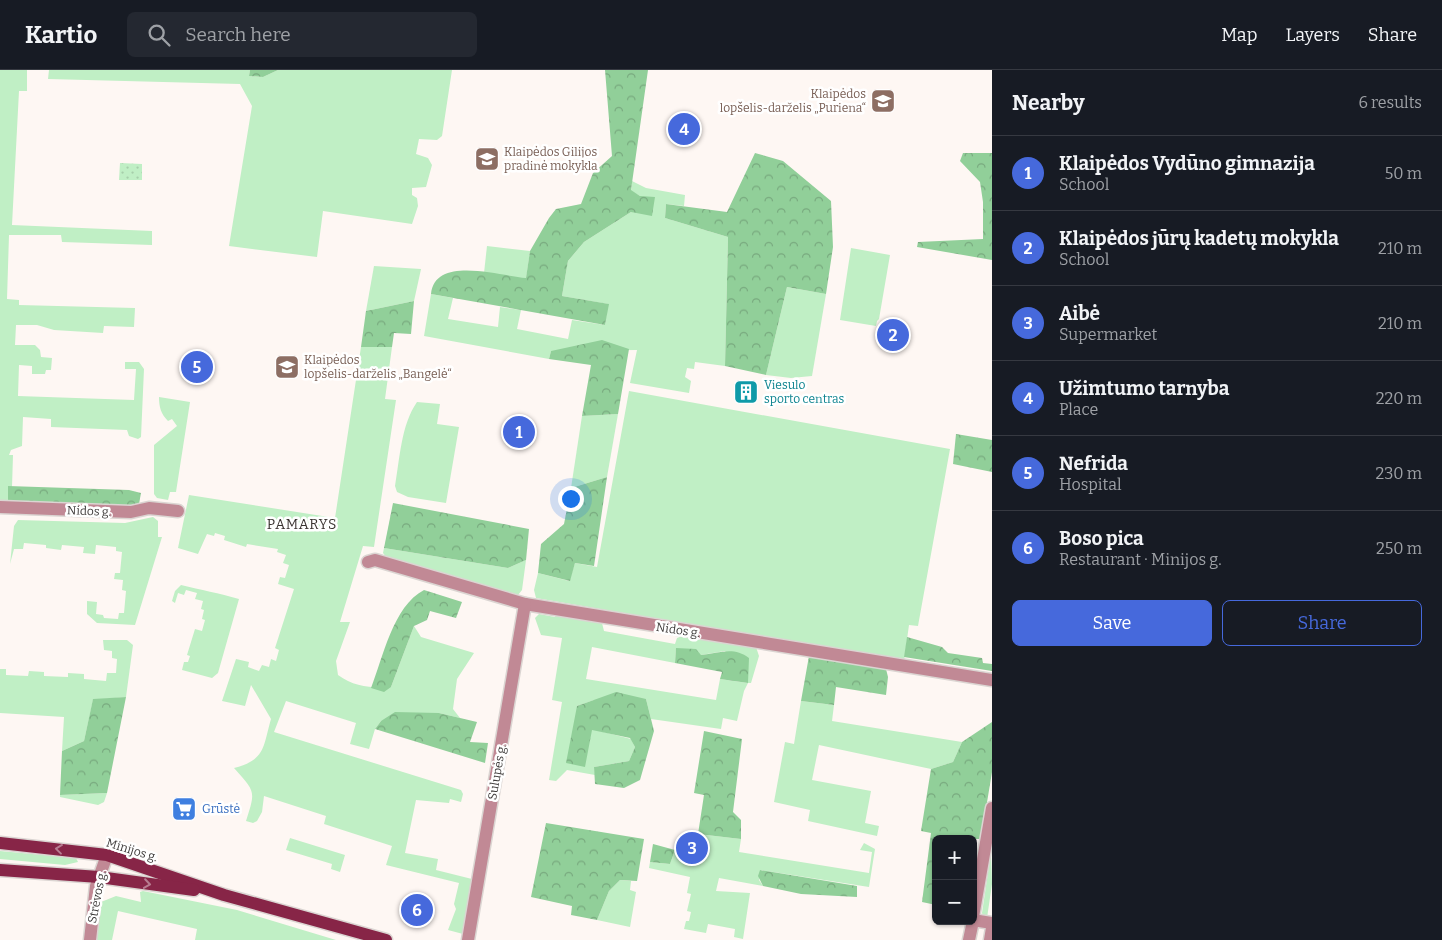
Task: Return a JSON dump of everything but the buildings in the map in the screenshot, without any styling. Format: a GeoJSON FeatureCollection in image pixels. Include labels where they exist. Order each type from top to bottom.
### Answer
{"type":"FeatureCollection","features":[{"type":"Feature","properties":{"kind":"main road","name":"Minijos g."},"geometry":{"type":"LineString","coordinates":[[0,843],[107,855],[224,894],[386,940]]}},
{"type":"Feature","properties":{"kind":"main road","name":"Minijos g."},"geometry":{"type":"LineString","coordinates":[[0,870],[99,876],[224,894]]}},
{"type":"Feature","properties":{"kind":"street","name":"Nidos g."},"geometry":{"type":"LineString","coordinates":[[0,508],[131,512],[149,508],[178,511]]}},
{"type":"Feature","properties":{"kind":"street","name":"Nidos g."},"geometry":{"type":"LineString","coordinates":[[368,562],[375,560],[525,604],[992,680]]}},
{"type":"Feature","properties":{"kind":"street","name":"Sulupės g."},"geometry":{"type":"LineString","coordinates":[[468,940],[525,604]]}},
{"type":"Feature","properties":{"kind":"street"},"geometry":{"type":"LineString","coordinates":[[977,896],[992,808]]}},
{"type":"Feature","properties":{"kind":"street","name":"Strėvos g."},"geometry":{"type":"LineString","coordinates":[[90,940],[99,876],[107,855]]}},
{"type":"Feature","properties":{"kind":"street"},"geometry":{"type":"LineString","coordinates":[[977,920],[992,923]]}},
{"type":"Feature","properties":{"kind":"street"},"geometry":{"type":"LineString","coordinates":[[969,940],[972,925]]}},
{"type":"Feature","properties":{"kind":"street"},"geometry":{"type":"LineString","coordinates":[[990,940],[992,928]]}},
{"type":"Feature","properties":{"kind":"green space"},"geometry":{"type":"Polygon","coordinates":[[[0,70],[27,70],[27,91],[19,91],[12,225],[152,231],[152,245],[62,242],[61,235],[9,235],[7,299],[19,300],[19,305],[135,308],[134,327],[104,326],[103,333],[54,330],[37,325],[16,325],[15,345],[35,345],[40,350],[41,357],[52,358],[51,370],[46,370],[45,374],[32,374],[32,366],[19,365],[18,396],[134,400],[136,369],[125,369],[125,362],[139,362],[144,369],[141,437],[138,439],[129,436],[127,430],[51,427],[51,419],[23,417],[22,446],[11,450],[9,455],[13,455],[12,487],[8,487],[8,501],[0,501],[0,70]]]}},
{"type":"Feature","properties":{"kind":"green space"},"geometry":{"type":"Polygon","coordinates":[[[49,70],[250,70],[249,76],[263,77],[278,70],[452,70],[442,136],[437,140],[419,139],[416,154],[428,158],[432,165],[426,187],[412,188],[412,195],[417,198],[418,206],[412,224],[323,211],[317,257],[229,246],[252,106],[240,84],[48,79],[49,70]]]}},
{"type":"Feature","properties":{"kind":"green space"},"geometry":{"type":"Polygon","coordinates":[[[250,70],[278,70],[263,77],[249,76],[250,70]]]}},
{"type":"Feature","properties":{"kind":"green space"},"geometry":{"type":"Polygon","coordinates":[[[605,70],[648,70],[631,190],[640,196],[655,197],[652,216],[631,212],[584,242],[568,261],[562,296],[609,304],[605,325],[431,294],[435,282],[444,275],[456,271],[486,272],[526,278],[530,251],[549,218],[556,209],[581,204],[593,173],[612,156],[605,70]]]}},
{"type":"Feature","properties":{"kind":"green space"},"geometry":{"type":"Polygon","coordinates":[[[755,153],[783,161],[831,201],[833,247],[826,294],[787,287],[766,375],[725,366],[728,237],[665,218],[666,204],[727,212],[755,153]]]}},
{"type":"Feature","properties":{"kind":"green space"},"geometry":{"type":"Polygon","coordinates":[[[963,153],[992,153],[992,260],[917,247],[918,242],[983,239],[983,202],[980,182],[960,161],[963,153]]]}},
{"type":"Feature","properties":{"kind":"green space"},"geometry":{"type":"Polygon","coordinates":[[[120,163],[142,164],[142,180],[119,180],[120,163]]]}},
{"type":"Feature","properties":{"kind":"green space"},"geometry":{"type":"Polygon","coordinates":[[[632,181],[646,188],[685,195],[684,206],[666,204],[665,218],[728,237],[725,366],[695,362],[694,369],[687,368],[685,377],[691,381],[689,393],[630,383],[637,350],[551,351],[549,359],[424,336],[431,294],[453,298],[448,319],[498,327],[500,307],[521,310],[517,329],[568,339],[572,320],[605,325],[608,304],[562,296],[568,261],[584,242],[631,212],[640,196],[631,191],[632,181]]]}},
{"type":"Feature","properties":{"kind":"green space"},"geometry":{"type":"Polygon","coordinates":[[[487,246],[530,251],[526,279],[484,273],[487,246]]]}},
{"type":"Feature","properties":{"kind":"green space"},"geometry":{"type":"Polygon","coordinates":[[[851,248],[890,255],[879,319],[876,326],[840,320],[851,248]]]}},
{"type":"Feature","properties":{"kind":"green space"},"geometry":{"type":"Polygon","coordinates":[[[374,266],[421,269],[414,301],[366,311],[374,266]]]}},
{"type":"Feature","properties":{"kind":"green space"},"geometry":{"type":"Polygon","coordinates":[[[787,287],[826,294],[812,376],[791,378],[766,375],[787,287]]]}},
{"type":"Feature","properties":{"kind":"green space"},"geometry":{"type":"Polygon","coordinates":[[[414,301],[411,334],[394,333],[392,347],[361,347],[366,311],[414,301]]]}},
{"type":"Feature","properties":{"kind":"green space"},"geometry":{"type":"Polygon","coordinates":[[[602,340],[629,349],[618,414],[582,416],[591,365],[549,359],[551,351],[602,340]]]}},
{"type":"Feature","properties":{"kind":"green space"},"geometry":{"type":"Polygon","coordinates":[[[361,347],[392,347],[385,399],[396,400],[374,547],[363,546],[340,622],[350,622],[336,661],[338,675],[350,682],[363,686],[391,687],[414,626],[421,637],[474,653],[457,679],[453,709],[460,718],[439,713],[381,721],[375,729],[369,749],[350,744],[356,723],[286,701],[274,732],[461,790],[463,794],[461,802],[450,799],[449,803],[416,800],[405,853],[438,859],[436,870],[472,879],[463,934],[448,930],[456,909],[454,904],[459,883],[386,865],[392,846],[324,824],[326,816],[264,796],[262,812],[257,821],[253,823],[246,821],[252,792],[234,768],[252,761],[262,751],[271,719],[251,685],[245,706],[222,701],[236,659],[249,662],[248,667],[259,671],[262,665],[269,667],[271,659],[276,661],[279,650],[275,648],[294,589],[278,584],[280,577],[285,578],[289,565],[283,563],[286,555],[277,552],[278,549],[247,544],[246,547],[224,540],[225,536],[215,533],[214,536],[207,534],[198,554],[178,548],[189,495],[335,518],[361,347]]]}},
{"type":"Feature","properties":{"kind":"green space"},"geometry":{"type":"Polygon","coordinates":[[[629,391],[950,449],[918,626],[909,625],[904,661],[536,598],[534,590],[538,573],[569,581],[575,563],[597,567],[629,391]]]}},
{"type":"Feature","properties":{"kind":"green space"},"geometry":{"type":"Polygon","coordinates":[[[159,397],[190,402],[176,492],[170,492],[168,500],[157,498],[154,494],[154,445],[177,426],[172,419],[168,421],[164,416],[160,407],[159,397]]]}},
{"type":"Feature","properties":{"kind":"green space"},"geometry":{"type":"Polygon","coordinates":[[[417,402],[440,404],[437,424],[459,427],[446,503],[408,497],[397,492],[395,486],[404,431],[417,402]]]}},
{"type":"Feature","properties":{"kind":"green space"},"geometry":{"type":"Polygon","coordinates":[[[618,414],[607,477],[571,488],[582,416],[618,414]]]}},
{"type":"Feature","properties":{"kind":"green space"},"geometry":{"type":"Polygon","coordinates":[[[956,434],[992,440],[992,472],[953,464],[956,434]]]}},
{"type":"Feature","properties":{"kind":"green space"},"geometry":{"type":"Polygon","coordinates":[[[607,477],[594,566],[575,563],[570,581],[538,573],[541,544],[564,524],[571,488],[607,477]]]}},
{"type":"Feature","properties":{"kind":"green space"},"geometry":{"type":"Polygon","coordinates":[[[8,486],[129,490],[141,493],[139,504],[131,507],[8,501],[8,486]]]}},
{"type":"Feature","properties":{"kind":"green space"},"geometry":{"type":"Polygon","coordinates":[[[393,503],[529,529],[526,560],[508,568],[384,548],[393,503]]]}},
{"type":"Feature","properties":{"kind":"green space"},"geometry":{"type":"Polygon","coordinates":[[[153,517],[158,521],[158,537],[162,537],[135,625],[97,623],[87,614],[87,601],[97,602],[96,614],[103,615],[104,618],[118,619],[119,613],[124,613],[126,591],[122,590],[123,580],[114,579],[115,573],[120,573],[122,552],[116,551],[116,547],[96,545],[95,554],[83,553],[84,547],[62,545],[61,550],[46,548],[46,545],[24,543],[23,549],[14,549],[10,564],[14,526],[18,520],[125,523],[153,517]]]}},
{"type":"Feature","properties":{"kind":"green space"},"geometry":{"type":"Polygon","coordinates":[[[384,548],[508,568],[526,560],[522,590],[518,595],[387,558],[383,553],[384,548]]]}},
{"type":"Feature","properties":{"kind":"green space"},"geometry":{"type":"Polygon","coordinates":[[[181,585],[239,599],[218,673],[212,678],[182,670],[184,662],[188,662],[190,656],[187,655],[195,629],[202,631],[205,620],[202,619],[204,610],[201,609],[203,601],[195,599],[197,593],[186,590],[184,595],[178,593],[175,603],[172,601],[175,591],[181,585]]]}},
{"type":"Feature","properties":{"kind":"green space"},"geometry":{"type":"Polygon","coordinates":[[[424,590],[462,602],[456,618],[430,611],[427,620],[414,626],[391,687],[384,692],[371,688],[390,634],[397,620],[413,598],[424,590]]]}},
{"type":"Feature","properties":{"kind":"green space"},"geometry":{"type":"Polygon","coordinates":[[[556,613],[602,623],[604,631],[675,644],[677,638],[685,635],[756,647],[759,656],[751,683],[748,683],[744,691],[737,721],[723,718],[721,729],[651,719],[646,699],[594,700],[577,706],[592,729],[631,739],[635,747],[629,761],[594,767],[595,775],[567,770],[556,781],[549,780],[562,702],[552,700],[562,638],[541,635],[535,618],[539,614],[555,617],[556,613]],[[592,647],[586,679],[716,700],[720,679],[748,683],[725,651],[701,655],[676,649],[675,663],[592,647]]]}},
{"type":"Feature","properties":{"kind":"green space"},"geometry":{"type":"Polygon","coordinates":[[[907,637],[942,647],[948,653],[982,658],[983,663],[992,664],[992,671],[904,657],[907,637]]]}},
{"type":"Feature","properties":{"kind":"green space"},"geometry":{"type":"Polygon","coordinates":[[[103,640],[127,640],[133,645],[126,697],[93,700],[84,741],[62,751],[64,717],[0,713],[0,669],[6,669],[6,675],[28,676],[29,671],[44,672],[44,676],[68,677],[68,673],[84,674],[84,679],[106,681],[107,673],[116,673],[117,659],[112,658],[112,651],[104,650],[103,640]]]}},
{"type":"Feature","properties":{"kind":"green space"},"geometry":{"type":"Polygon","coordinates":[[[676,648],[696,649],[701,655],[726,651],[743,654],[749,658],[748,683],[720,679],[722,672],[675,663],[676,648]]]}},
{"type":"Feature","properties":{"kind":"green space"},"geometry":{"type":"Polygon","coordinates":[[[809,656],[886,669],[888,677],[886,695],[836,687],[834,705],[801,701],[809,656]]]}},
{"type":"Feature","properties":{"kind":"green space"},"geometry":{"type":"Polygon","coordinates":[[[616,692],[646,699],[654,731],[640,780],[624,788],[595,784],[594,767],[629,761],[635,747],[630,738],[592,730],[585,767],[566,763],[577,706],[616,692]]]}},
{"type":"Feature","properties":{"kind":"green space"},"geometry":{"type":"Polygon","coordinates":[[[126,697],[107,793],[60,795],[62,751],[84,741],[93,699],[126,697]]]}},
{"type":"Feature","properties":{"kind":"green space"},"geometry":{"type":"Polygon","coordinates":[[[801,701],[834,705],[832,721],[962,742],[953,762],[931,769],[819,745],[812,780],[871,791],[865,823],[879,826],[877,836],[808,821],[810,810],[774,802],[785,742],[794,744],[801,701]]]}},
{"type":"Feature","properties":{"kind":"green space"},"geometry":{"type":"Polygon","coordinates":[[[395,712],[439,713],[477,722],[470,742],[488,743],[485,763],[375,729],[381,721],[395,712]]]}},
{"type":"Feature","properties":{"kind":"green space"},"geometry":{"type":"Polygon","coordinates":[[[992,722],[992,772],[981,839],[977,839],[977,835],[932,835],[932,904],[922,902],[931,833],[921,831],[931,769],[953,762],[962,742],[992,722]]]}},
{"type":"Feature","properties":{"kind":"green space"},"geometry":{"type":"Polygon","coordinates":[[[704,731],[742,739],[733,812],[741,820],[741,839],[698,834],[704,795],[694,793],[704,731]]]}},
{"type":"Feature","properties":{"kind":"green space"},"geometry":{"type":"Polygon","coordinates":[[[107,793],[104,802],[98,805],[60,797],[60,795],[107,793]]]}},
{"type":"Feature","properties":{"kind":"green space"},"geometry":{"type":"Polygon","coordinates":[[[546,823],[644,839],[637,881],[620,880],[609,891],[597,920],[571,915],[572,906],[531,897],[546,823]]]}},
{"type":"Feature","properties":{"kind":"green space"},"geometry":{"type":"Polygon","coordinates":[[[698,834],[741,839],[739,852],[869,873],[872,852],[860,850],[864,843],[875,849],[869,887],[761,870],[759,880],[763,886],[719,878],[716,891],[750,893],[743,939],[734,937],[735,929],[708,924],[706,933],[684,929],[686,921],[689,921],[691,912],[687,911],[691,894],[687,893],[690,877],[649,868],[650,862],[670,864],[675,850],[694,853],[698,834]]]}},
{"type":"Feature","properties":{"kind":"green space"},"geometry":{"type":"Polygon","coordinates":[[[290,838],[345,855],[340,872],[331,869],[332,864],[286,850],[290,838]]]}},
{"type":"Feature","properties":{"kind":"green space"},"geometry":{"type":"Polygon","coordinates":[[[653,844],[675,850],[670,864],[650,862],[653,844]]]}},
{"type":"Feature","properties":{"kind":"green space"},"geometry":{"type":"Polygon","coordinates":[[[0,851],[76,858],[78,862],[65,865],[0,859],[0,851]]]}},
{"type":"Feature","properties":{"kind":"green space"},"geometry":{"type":"Polygon","coordinates":[[[991,852],[992,884],[987,918],[984,918],[982,913],[991,852]]]}},
{"type":"Feature","properties":{"kind":"green space"},"geometry":{"type":"Polygon","coordinates":[[[760,870],[857,886],[857,897],[801,894],[763,886],[758,876],[760,870]]]}},
{"type":"Feature","properties":{"kind":"green space"},"geometry":{"type":"Polygon","coordinates":[[[620,880],[631,881],[630,890],[636,892],[630,927],[597,920],[609,891],[620,880]]]}},
{"type":"Feature","properties":{"kind":"green space"},"geometry":{"type":"Polygon","coordinates":[[[143,891],[237,910],[336,940],[195,940],[197,929],[118,911],[112,940],[96,940],[101,902],[116,896],[141,902],[140,892],[143,891]]]}},
{"type":"Feature","properties":{"kind":"place","name":"Klaipėdos lopšelis-darželis „Puriena“"},"geometry":{"type":"Point","coordinates":[883,101]}},
{"type":"Feature","properties":{"kind":"place","name":"Užimtumo tarnyba"},"geometry":{"type":"Point","coordinates":[684,129]}},
{"type":"Feature","properties":{"kind":"place","name":"Klaipėdos Gilijos pradinė mokykla"},"geometry":{"type":"Point","coordinates":[487,159]}},
{"type":"Feature","properties":{"kind":"place","name":"Klaipėdos jūrų kadetų mokykla"},"geometry":{"type":"Point","coordinates":[893,335]}},
{"type":"Feature","properties":{"kind":"place","name":"Nefrida"},"geometry":{"type":"Point","coordinates":[197,367]}},
{"type":"Feature","properties":{"kind":"place","name":"Klaipėdos lopšelis-darželis „Bangelė“"},"geometry":{"type":"Point","coordinates":[287,367]}},
{"type":"Feature","properties":{"kind":"place","name":"Viesulo sporto centras"},"geometry":{"type":"Point","coordinates":[746,392]}},
{"type":"Feature","properties":{"kind":"place","name":"Klaipėdos Vydūno gimnazija"},"geometry":{"type":"Point","coordinates":[519,432]}},
{"type":"Feature","properties":{"kind":"place","name":"Grūstė"},"geometry":{"type":"Point","coordinates":[184,809]}},
{"type":"Feature","properties":{"kind":"place","name":"Aibė"},"geometry":{"type":"Point","coordinates":[692,848]}},
{"type":"Feature","properties":{"kind":"place","name":"Boso pica"},"geometry":{"type":"Point","coordinates":[417,910]}},
{"type":"Feature","properties":{"kind":"district","name":"PAMARYS"},"geometry":{"type":"Point","coordinates":[302,524]}}]}
